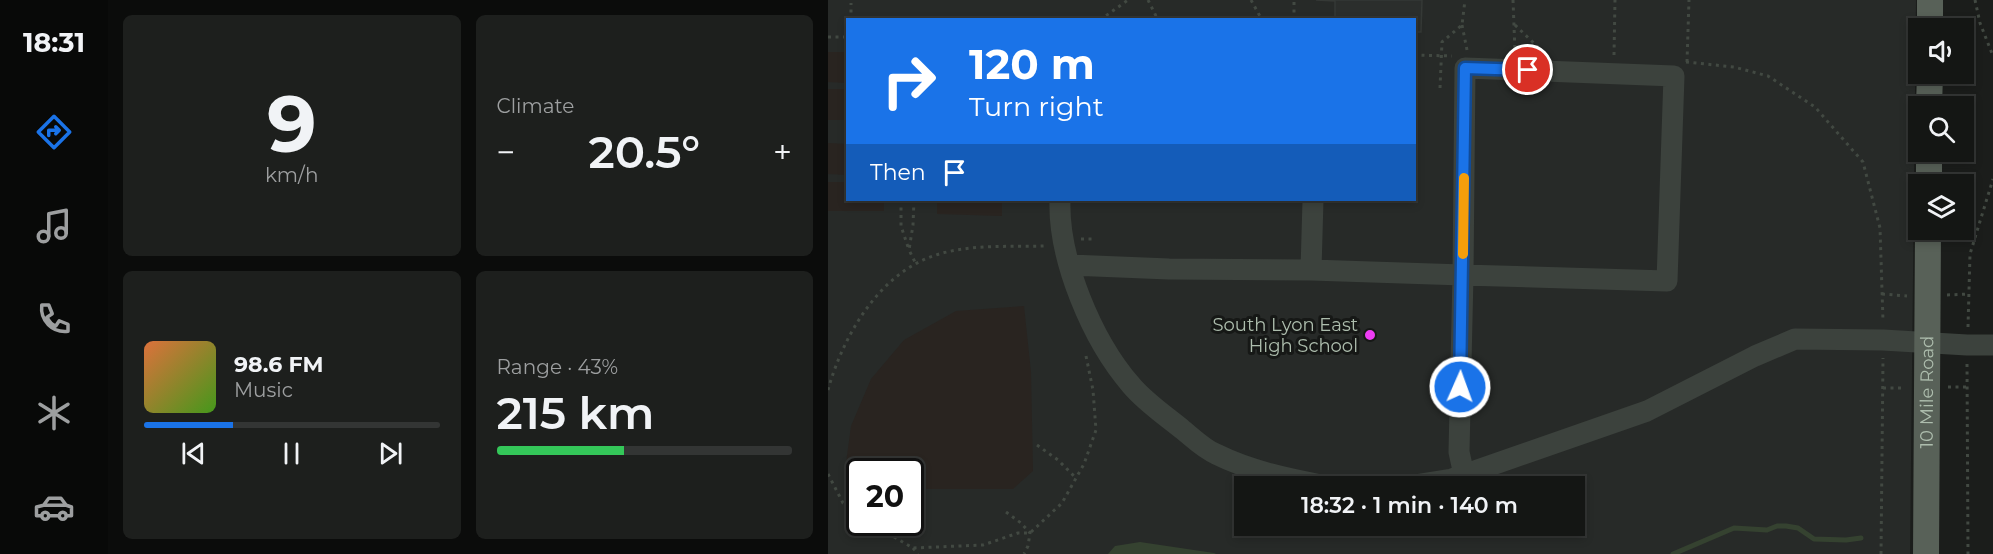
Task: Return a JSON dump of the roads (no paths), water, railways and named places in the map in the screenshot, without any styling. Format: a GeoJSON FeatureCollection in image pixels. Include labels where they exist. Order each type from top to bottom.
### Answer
{"type":"FeatureCollection","features":[{"type":"Feature","properties":{"kind":"main road"},"geometry":{"type":"LineString","coordinates":[[1930,0],[1930,18]]}},
{"type":"Feature","properties":{"kind":"main road","name":"10 Mile Road"},"geometry":{"type":"LineString","coordinates":[[1926,554],[1928,240]]}},
{"type":"Feature","properties":{"kind":"street"},"geometry":{"type":"LineString","coordinates":[[1070,265],[1311,270],[1463,274],[1667,280],[1674,76],[1465,68],[1463,274],[1459,452],[1464,475]]}},
{"type":"Feature","properties":{"kind":"street"},"geometry":{"type":"LineString","coordinates":[[1060,201],[1059,214],[1073,279],[1104,350],[1132,386],[1215,454],[1276,476]]}},
{"type":"Feature","properties":{"kind":"street"},"geometry":{"type":"LineString","coordinates":[[1311,270],[1313,201]]}},
{"type":"Feature","properties":{"kind":"street"},"geometry":{"type":"LineString","coordinates":[[1461,476],[1647,411],[1755,356],[1795,339],[1993,345]]}},
{"type":"Feature","properties":{"kind":"waterway"},"geometry":{"type":"LineString","coordinates":[[1673,554],[1734,528],[1767,530],[1777,526],[1786,526],[1798,528],[1814,539],[1861,538]]}},
{"type":"Feature","properties":{"kind":"place","name":"South Lyon East High School"},"geometry":{"type":"Point","coordinates":[1370,335]}}]}
